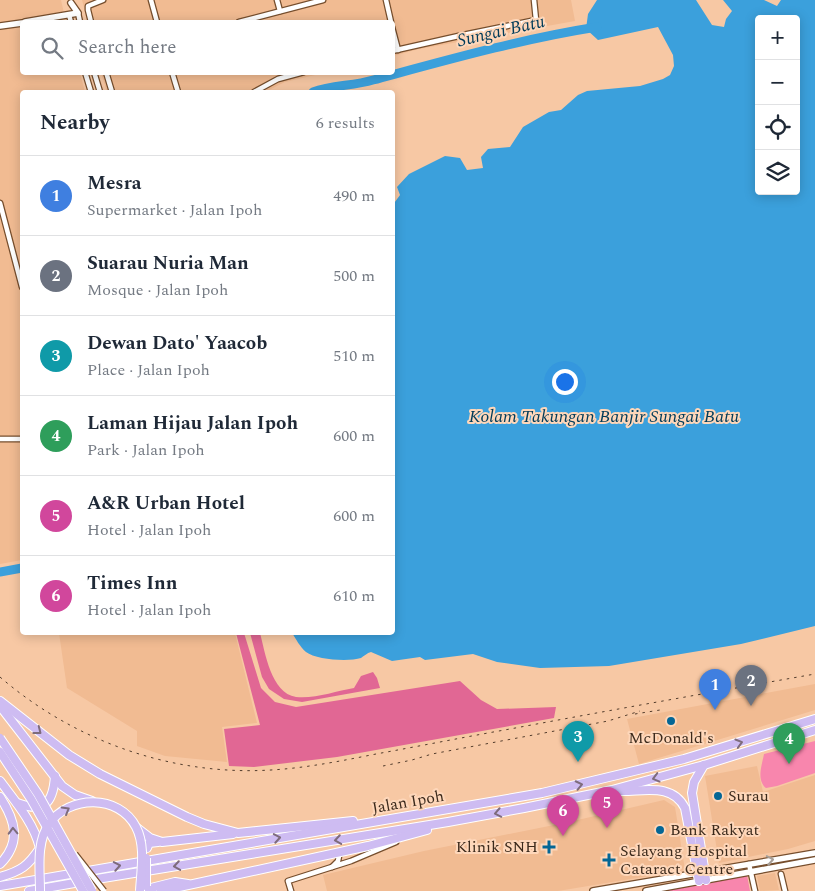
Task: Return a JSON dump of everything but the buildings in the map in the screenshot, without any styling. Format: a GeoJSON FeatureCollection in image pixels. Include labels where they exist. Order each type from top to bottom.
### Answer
{"type":"FeatureCollection","features":[{"type":"Feature","properties":{"kind":"highway"},"geometry":{"type":"LineString","coordinates":[[0,701],[69,755],[100,774],[187,817],[238,833]]}},
{"type":"Feature","properties":{"kind":"highway"},"geometry":{"type":"LineString","coordinates":[[0,706],[62,786],[75,795],[117,808],[150,838],[162,842]]}},
{"type":"Feature","properties":{"kind":"highway","name":"Jalan Ipoh"},"geometry":{"type":"LineString","coordinates":[[0,886],[533,794],[613,777],[684,759],[815,719]]}},
{"type":"Feature","properties":{"kind":"highway","name":"Jalan Ipoh"},"geometry":{"type":"LineString","coordinates":[[29,891],[448,822],[612,790],[704,765],[815,730]]}},
{"type":"Feature","properties":{"kind":"highway"},"geometry":{"type":"LineString","coordinates":[[0,738],[30,780],[92,891]]}},
{"type":"Feature","properties":{"kind":"highway"},"geometry":{"type":"LineString","coordinates":[[0,752],[31,799],[84,891]]}},
{"type":"Feature","properties":{"kind":"highway"},"geometry":{"type":"LineString","coordinates":[[702,876],[692,793],[694,782],[704,765]]}},
{"type":"Feature","properties":{"kind":"highway"},"geometry":{"type":"LineString","coordinates":[[17,803],[33,808],[41,806],[50,798],[54,791],[55,776]]}},
{"type":"Feature","properties":{"kind":"highway"},"geometry":{"type":"LineString","coordinates":[[0,781],[17,803],[36,834],[40,848]]}},
{"type":"Feature","properties":{"kind":"highway"},"geometry":{"type":"LineString","coordinates":[[612,790],[656,789],[671,793],[681,800],[685,808],[702,876]]}},
{"type":"Feature","properties":{"kind":"highway"},"geometry":{"type":"LineString","coordinates":[[0,797],[11,816],[14,833],[10,852],[0,864]]}},
{"type":"Feature","properties":{"kind":"highway"},"geometry":{"type":"LineString","coordinates":[[40,891],[40,848],[43,835],[49,824],[58,815],[72,806],[92,801]]}},
{"type":"Feature","properties":{"kind":"highway"},"geometry":{"type":"LineString","coordinates":[[143,888],[146,848],[149,843],[445,810]]}},
{"type":"Feature","properties":{"kind":"highway"},"geometry":{"type":"LineString","coordinates":[[161,891],[169,891],[414,834],[448,822]]}},
{"type":"Feature","properties":{"kind":"highway"},"geometry":{"type":"LineString","coordinates":[[137,828],[142,843],[143,888]]}},
{"type":"Feature","properties":{"kind":"highway"},"geometry":{"type":"LineString","coordinates":[[0,877],[21,869],[28,864],[40,848]]}},
{"type":"Feature","properties":{"kind":"highway"},"geometry":{"type":"LineString","coordinates":[[143,888],[147,889],[175,882],[192,885]]}},
{"type":"Feature","properties":{"kind":"street"},"geometry":{"type":"LineString","coordinates":[[90,20],[88,10],[90,4],[103,0]]}},
{"type":"Feature","properties":{"kind":"street"},"geometry":{"type":"LineString","coordinates":[[151,0],[157,20]]}},
{"type":"Feature","properties":{"kind":"street"},"geometry":{"type":"LineString","coordinates":[[277,0],[280,11]]}},
{"type":"Feature","properties":{"kind":"street"},"geometry":{"type":"LineString","coordinates":[[246,20],[324,0]]}},
{"type":"Feature","properties":{"kind":"street"},"geometry":{"type":"LineString","coordinates":[[386,0],[391,20]]}},
{"type":"Feature","properties":{"kind":"street"},"geometry":{"type":"LineString","coordinates":[[395,50],[536,20],[534,0]]}},
{"type":"Feature","properties":{"kind":"street"},"geometry":{"type":"LineString","coordinates":[[72,2],[80,20]]}},
{"type":"Feature","properties":{"kind":"street"},"geometry":{"type":"LineString","coordinates":[[70,20],[69,15],[72,2]]}},
{"type":"Feature","properties":{"kind":"street"},"geometry":{"type":"LineString","coordinates":[[41,20],[78,13]]}},
{"type":"Feature","properties":{"kind":"street"},"geometry":{"type":"LineString","coordinates":[[0,26],[20,24]]}},
{"type":"Feature","properties":{"kind":"street"},"geometry":{"type":"LineString","coordinates":[[86,75],[90,90]]}},
{"type":"Feature","properties":{"kind":"street"},"geometry":{"type":"LineString","coordinates":[[95,75],[99,90]]}},
{"type":"Feature","properties":{"kind":"street"},"geometry":{"type":"LineString","coordinates":[[107,75],[111,90]]}},
{"type":"Feature","properties":{"kind":"street"},"geometry":{"type":"LineString","coordinates":[[173,75],[177,90]]}},
{"type":"Feature","properties":{"kind":"street"},"geometry":{"type":"LineString","coordinates":[[258,90],[278,80],[294,75]]}},
{"type":"Feature","properties":{"kind":"street"},"geometry":{"type":"LineString","coordinates":[[0,203],[20,280]]}},
{"type":"Feature","properties":{"kind":"street"},"geometry":{"type":"LineString","coordinates":[[0,439],[20,439]]}},
{"type":"Feature","properties":{"kind":"street"},"geometry":{"type":"LineString","coordinates":[[290,891],[288,881],[351,861],[414,834]]}},
{"type":"Feature","properties":{"kind":"street"},"geometry":{"type":"LineString","coordinates":[[65,842],[104,891]]}},
{"type":"Feature","properties":{"kind":"street"},"geometry":{"type":"LineString","coordinates":[[646,891],[749,864],[815,852]]}},
{"type":"Feature","properties":{"kind":"street"},"geometry":{"type":"LineString","coordinates":[[332,867],[338,861],[339,856],[334,853]]}},
{"type":"Feature","properties":{"kind":"street"},"geometry":{"type":"LineString","coordinates":[[593,891],[702,876],[750,872],[815,860]]}},
{"type":"Feature","properties":{"kind":"street"},"geometry":{"type":"LineString","coordinates":[[749,864],[755,891]]}},
{"type":"Feature","properties":{"kind":"street"},"geometry":{"type":"LineString","coordinates":[[781,874],[785,891]]}},
{"type":"Feature","properties":{"kind":"shaded area"},"geometry":{"type":"Polygon","coordinates":[[[0,0],[61,0],[66,20],[20,20],[20,75],[81,75],[84,90],[20,90],[20,560],[0,564],[0,0]]]}},
{"type":"Feature","properties":{"kind":"shaded area"},"geometry":{"type":"Polygon","coordinates":[[[82,0],[571,0],[575,21],[419,49],[395,55],[395,20],[87,20],[82,0]]]}},
{"type":"Feature","properties":{"kind":"shaded area"},"geometry":{"type":"Polygon","coordinates":[[[102,75],[315,75],[285,82],[269,90],[106,90],[102,75]]]}},
{"type":"Feature","properties":{"kind":"shaded area"},"geometry":{"type":"Polygon","coordinates":[[[59,635],[235,635],[257,723],[222,727],[227,762],[165,756],[137,746],[137,731],[67,688],[59,635]]]}},
{"type":"Feature","properties":{"kind":"shaded area"},"geometry":{"type":"Polygon","coordinates":[[[237,635],[245,635],[261,688],[275,702],[296,707],[460,681],[481,700],[497,709],[556,707],[554,718],[337,757],[254,767],[229,766],[224,729],[260,725],[237,635]]]}},
{"type":"Feature","properties":{"kind":"shaded area"},"geometry":{"type":"Polygon","coordinates":[[[251,635],[260,635],[270,671],[287,694],[296,697],[311,697],[354,688],[361,676],[373,672],[380,688],[302,702],[284,699],[269,689],[262,677],[251,635]]]}},
{"type":"Feature","properties":{"kind":"shaded area"},"geometry":{"type":"Polygon","coordinates":[[[815,684],[815,710],[639,764],[627,719],[815,684]]]}},
{"type":"Feature","properties":{"kind":"shaded area"},"geometry":{"type":"Polygon","coordinates":[[[815,741],[815,773],[777,786],[766,788],[763,785],[760,772],[764,754],[815,741]]]}},
{"type":"Feature","properties":{"kind":"shaded area"},"geometry":{"type":"Polygon","coordinates":[[[757,766],[763,792],[815,775],[815,841],[788,849],[719,863],[705,776],[757,766]]]}},
{"type":"Feature","properties":{"kind":"shaded area"},"geometry":{"type":"Polygon","coordinates":[[[664,800],[675,807],[685,870],[558,891],[327,891],[323,875],[424,851],[569,822],[664,800]]]}},
{"type":"Feature","properties":{"kind":"shaded area"},"geometry":{"type":"Polygon","coordinates":[[[775,873],[779,890],[760,891],[757,876],[775,873]]]}},
{"type":"Feature","properties":{"kind":"shaded area"},"geometry":{"type":"Polygon","coordinates":[[[747,875],[750,891],[661,891],[747,875]]]}},
{"type":"Feature","properties":{"kind":"water","name":"Kolam Takungan Banjir Sungai Batu"},"geometry":{"type":"Polygon","coordinates":[[[597,0],[696,0],[712,25],[724,27],[726,19],[732,11],[723,0],[764,0],[777,6],[781,0],[815,0],[815,626],[741,644],[609,666],[540,668],[497,662],[473,654],[425,660],[420,657],[392,661],[371,652],[361,658],[349,660],[333,660],[311,655],[302,648],[293,635],[395,635],[395,202],[400,195],[397,187],[409,174],[445,156],[460,158],[467,170],[483,168],[481,157],[488,149],[510,147],[523,127],[549,112],[561,110],[578,95],[587,91],[640,86],[670,75],[674,66],[673,55],[658,27],[598,40],[586,29],[588,14],[597,0]]]}},
{"type":"Feature","properties":{"kind":"waterway","name":"Sungai Batu"},"geometry":{"type":"LineString","coordinates":[[395,74],[512,44],[597,27]]}},
{"type":"Feature","properties":{"kind":"waterway","name":"Sungai Batu"},"geometry":{"type":"LineString","coordinates":[[320,90],[392,75]]}},
{"type":"Feature","properties":{"kind":"waterway","name":"Sungai Batu"},"geometry":{"type":"LineString","coordinates":[[0,572],[20,568]]}},
{"type":"Feature","properties":{"kind":"railway"},"geometry":{"type":"LineString","coordinates":[[0,677],[29,700],[60,719],[92,736],[126,750],[161,760],[197,767],[271,770],[324,764],[815,674]]}},
{"type":"Feature","properties":{"kind":"railway"},"geometry":{"type":"LineString","coordinates":[[635,714],[660,710]]}},
{"type":"Feature","properties":{"kind":"railway"},"geometry":{"type":"LineString","coordinates":[[383,766],[432,754],[608,721],[640,711]]}},
{"type":"Feature","properties":{"kind":"place","name":"Suarau Nuria Man"},"geometry":{"type":"Point","coordinates":[751,706]}},
{"type":"Feature","properties":{"kind":"place","name":"Mesra"},"geometry":{"type":"Point","coordinates":[715,710]}},
{"type":"Feature","properties":{"kind":"place","name":"McDonald's"},"geometry":{"type":"Point","coordinates":[671,721]}},
{"type":"Feature","properties":{"kind":"place","name":"Dewan Dato' Yaacob"},"geometry":{"type":"Point","coordinates":[578,762]}},
{"type":"Feature","properties":{"kind":"place","name":"Laman Hijau Jalan Ipoh"},"geometry":{"type":"Point","coordinates":[789,764]}},
{"type":"Feature","properties":{"kind":"place","name":"Surau"},"geometry":{"type":"Point","coordinates":[718,796]}},
{"type":"Feature","properties":{"kind":"place","name":"A&R Urban Hotel"},"geometry":{"type":"Point","coordinates":[607,828]}},
{"type":"Feature","properties":{"kind":"place","name":"Bank Rakyat"},"geometry":{"type":"Point","coordinates":[660,830]}},
{"type":"Feature","properties":{"kind":"place","name":"Times Inn"},"geometry":{"type":"Point","coordinates":[563,836]}},
{"type":"Feature","properties":{"kind":"place","name":"Klinik SNH"},"geometry":{"type":"Point","coordinates":[549,847]}},
{"type":"Feature","properties":{"kind":"place","name":"Selayang Hospital Cataract Centre"},"geometry":{"type":"Point","coordinates":[609,860]}}]}
